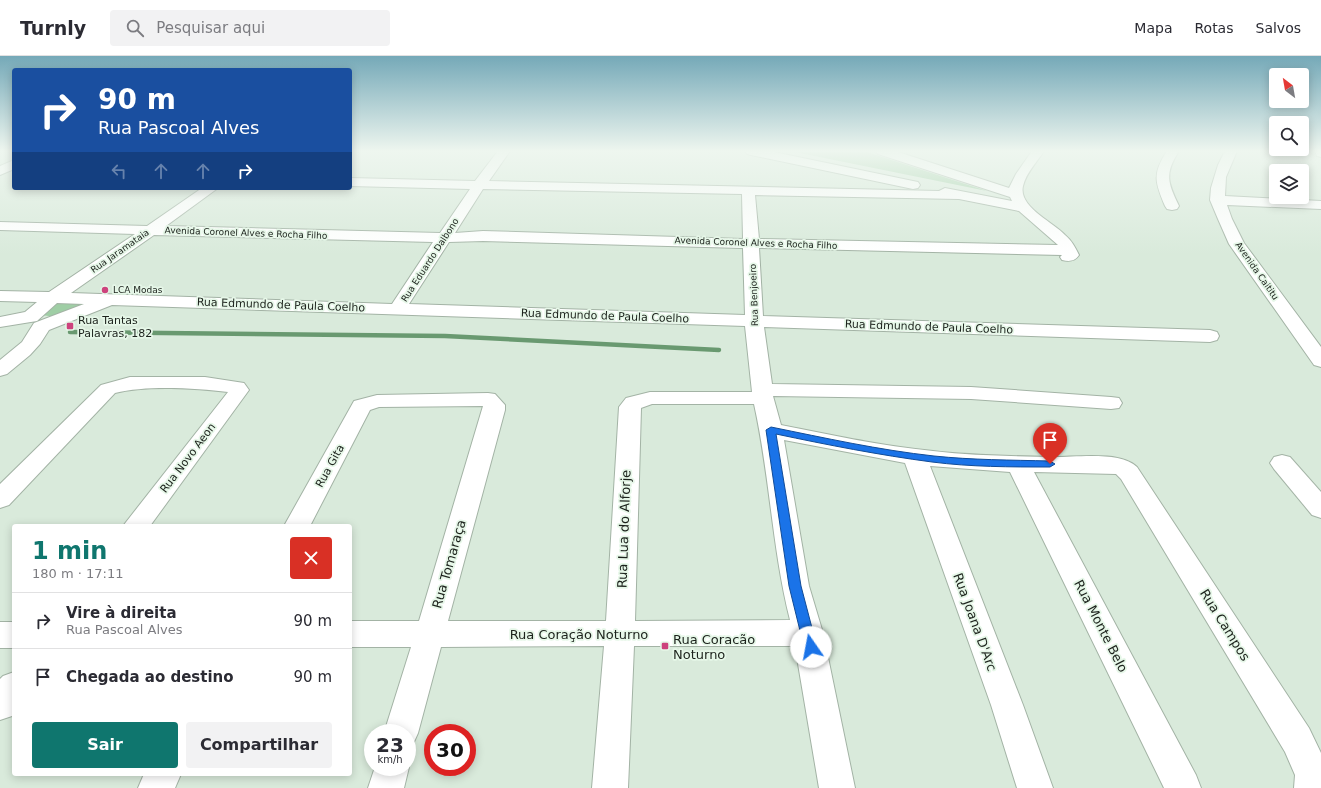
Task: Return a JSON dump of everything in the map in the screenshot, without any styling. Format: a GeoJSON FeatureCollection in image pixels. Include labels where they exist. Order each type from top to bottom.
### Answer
{"type":"FeatureCollection","features":[{"type":"Feature","properties":{"kind":"street","name":"Rua Eduardo Dalbono"},"geometry":{"type":"LineString","coordinates":[[397,309],[478,185]]}},
{"type":"Feature","properties":{"kind":"street"},"geometry":{"type":"LineString","coordinates":[[485,185],[959,195]]}},
{"type":"Feature","properties":{"kind":"street"},"geometry":{"type":"LineString","coordinates":[[912,185],[1024,208]]}},
{"type":"Feature","properties":{"kind":"street"},"geometry":{"type":"LineString","coordinates":[[986,185],[1016,195]]}},
{"type":"Feature","properties":{"kind":"street"},"geometry":{"type":"LineString","coordinates":[[1017,185],[1016,195],[1024,208]]}},
{"type":"Feature","properties":{"kind":"street"},"geometry":{"type":"LineString","coordinates":[[1163,185],[1172,206]]}},
{"type":"Feature","properties":{"kind":"street","name":"Avenida Caititu"},"geometry":{"type":"LineString","coordinates":[[1217,185],[1217,200],[1237,244],[1321,361]]}},
{"type":"Feature","properties":{"kind":"street","name":"Rua Jaramataia"},"geometry":{"type":"LineString","coordinates":[[0,370],[38,335],[36,322],[54,297],[208,190]]}},
{"type":"Feature","properties":{"kind":"street","name":"Rua Benjoeiro"},"geometry":{"type":"LineString","coordinates":[[748,191],[752,248],[754,322],[763,394],[771,430],[795,586],[808,633],[837,788]]}},
{"type":"Feature","properties":{"kind":"street"},"geometry":{"type":"LineString","coordinates":[[1217,200],[1269,203]]}},
{"type":"Feature","properties":{"kind":"street"},"geometry":{"type":"LineString","coordinates":[[1298,204],[1321,205]]}},
{"type":"Feature","properties":{"kind":"street"},"geometry":{"type":"LineString","coordinates":[[1298,204],[1321,218]]}},
{"type":"Feature","properties":{"kind":"street","name":"Avenida Coronel Alves e Rocha Filho"},"geometry":{"type":"LineString","coordinates":[[0,226],[444,238],[480,243],[1063,254],[1069,247],[1064,240],[1024,208]]}},
{"type":"Feature","properties":{"kind":"street","name":"Rua Edmundo de Paula Coelho"},"geometry":{"type":"LineString","coordinates":[[0,296],[114,298],[754,322],[1125,332],[1210,336]]}},
{"type":"Feature","properties":{"kind":"street"},"geometry":{"type":"LineString","coordinates":[[0,322],[36,322],[114,298]]}},
{"type":"Feature","properties":{"kind":"street","name":"Rua Novo Aeon"},"geometry":{"type":"LineString","coordinates":[[0,499],[108,389],[130,383],[205,383],[234,386],[239,390],[138,524]]}},
{"type":"Feature","properties":{"kind":"street"},"geometry":{"type":"LineString","coordinates":[[763,394],[971,393],[1111,403]]}},
{"type":"Feature","properties":{"kind":"street","name":"Rua Lua do Alforje"},"geometry":{"type":"LineString","coordinates":[[610,788],[620,634],[630,407],[634,403],[650,398],[763,394]]}},
{"type":"Feature","properties":{"kind":"street","name":"Rua Tomaraça"},"geometry":{"type":"LineString","coordinates":[[362,406],[377,401],[488,399],[494,405],[494,410],[404,724]]}},
{"type":"Feature","properties":{"kind":"street","name":"Rua Gita"},"geometry":{"type":"LineString","coordinates":[[298,524],[362,406]]}},
{"type":"Feature","properties":{"kind":"street"},"geometry":{"type":"LineString","coordinates":[[771,430],[838,444],[914,456],[980,463],[1018,464]]}},
{"type":"Feature","properties":{"kind":"street","name":"Rua Joana D'Arc"},"geometry":{"type":"LineString","coordinates":[[914,456],[1007,705],[1035,788]]}},
{"type":"Feature","properties":{"kind":"street"},"geometry":{"type":"LineString","coordinates":[[1282,463],[1321,508]]}},
{"type":"Feature","properties":{"kind":"street","name":"Rua Campos"},"geometry":{"type":"LineString","coordinates":[[1018,464],[1113,465],[1124,468],[1129,472],[1297,740],[1313,775],[1312,788]]}},
{"type":"Feature","properties":{"kind":"street","name":"Rua Monte Belo"},"geometry":{"type":"LineString","coordinates":[[1018,464],[1183,788]]}},
{"type":"Feature","properties":{"kind":"street","name":"Rua Coração Noturno"},"geometry":{"type":"LineString","coordinates":[[352,634],[808,633]]}},
{"type":"Feature","properties":{"kind":"street"},"geometry":{"type":"LineString","coordinates":[[0,635],[12,635]]}},
{"type":"Feature","properties":{"kind":"street"},"geometry":{"type":"LineString","coordinates":[[0,705],[12,689]]}},
{"type":"Feature","properties":{"kind":"street"},"geometry":{"type":"LineString","coordinates":[[156,788],[162,776]]}},
{"type":"Feature","properties":{"kind":"street"},"geometry":{"type":"LineString","coordinates":[[386,788],[389,776]]}},
{"type":"Feature","properties":{"kind":"green space"},"geometry":{"type":"Polygon","coordinates":[[[958,185],[969,185],[987,191],[958,185]]]}},
{"type":"Feature","properties":{"kind":"green space"},"geometry":{"type":"Polygon","coordinates":[[[59,300],[98,302],[54,319],[49,316],[40,315],[59,300]]]}},
{"type":"Feature","properties":{"kind":"waterway"},"geometry":{"type":"LineString","coordinates":[[70,332],[445,336],[719,350]]}},
{"type":"Feature","properties":{"kind":"place","name":"LCA Modas"},"geometry":{"type":"Point","coordinates":[105,290]}},
{"type":"Feature","properties":{"kind":"place","name":"Rua Tantas Palavras, 182"},"geometry":{"type":"Point","coordinates":[70,326]}},
{"type":"Feature","properties":{"kind":"place","name":"Rua Coracão Noturno"},"geometry":{"type":"Point","coordinates":[665,646]}},
{"type":"Feature","properties":{"kind":"route"},"geometry":{"type":"LineString","coordinates":[[811,647],[795,586],[771,430],[838,444],[932,459],[980,463],[1050,464]]}}]}
